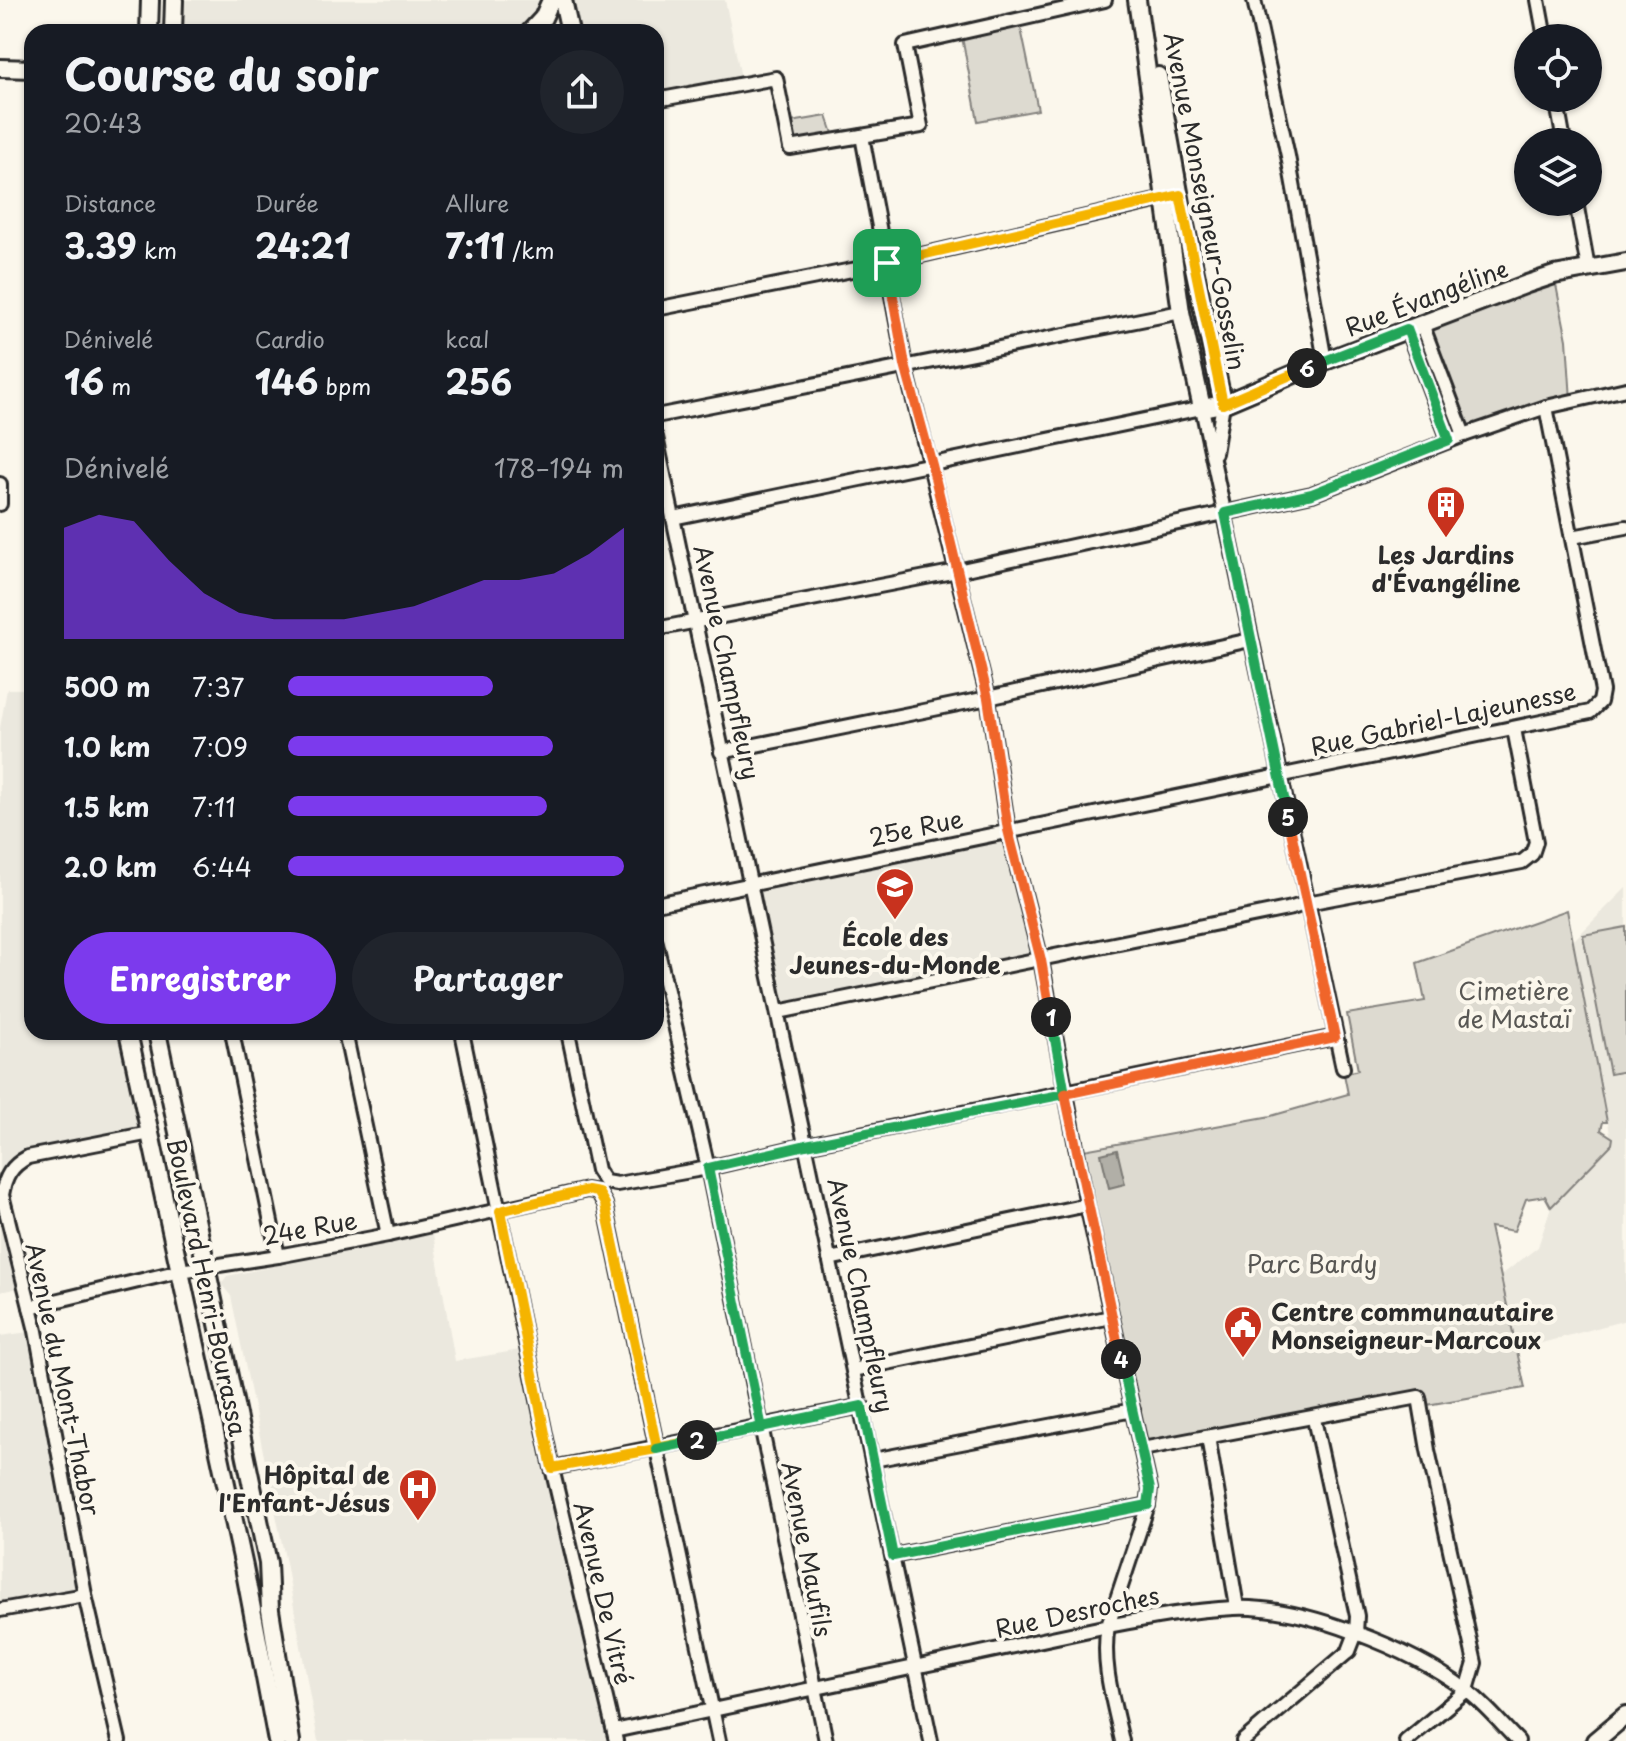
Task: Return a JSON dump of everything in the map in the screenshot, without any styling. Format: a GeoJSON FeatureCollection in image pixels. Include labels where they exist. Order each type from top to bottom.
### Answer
{"type":"FeatureCollection","features":[{"type":"Feature","properties":{"kind":"main road"},"geometry":{"type":"LineString","coordinates":[[149,24],[150,0]]}},
{"type":"Feature","properties":{"kind":"main road"},"geometry":{"type":"LineString","coordinates":[[173,24],[174,0]]}},
{"type":"Feature","properties":{"kind":"main road"},"geometry":{"type":"LineString","coordinates":[[537,24],[551,0]]}},
{"type":"Feature","properties":{"kind":"main road"},"geometry":{"type":"LineString","coordinates":[[563,0],[568,24]]}},
{"type":"Feature","properties":{"kind":"main road","name":"Avenue Monseigneur-Gosselin"},"geometry":{"type":"LineString","coordinates":[[1137,0],[1173,196],[1223,404]]}},
{"type":"Feature","properties":{"kind":"main road"},"geometry":{"type":"LineString","coordinates":[[0,68],[24,69]]}},
{"type":"Feature","properties":{"kind":"main road","name":"Avenue Monseigneur-Gosselin"},"geometry":{"type":"LineString","coordinates":[[1173,196],[1181,312],[1202,408]]}},
{"type":"Feature","properties":{"kind":"main road","name":"Rue Évangéline"},"geometry":{"type":"LineString","coordinates":[[1202,408],[1223,404],[1325,361],[1527,284],[1626,262]]}},
{"type":"Feature","properties":{"kind":"main road","name":"Boulevard Henri-Bourassa"},"geometry":{"type":"LineString","coordinates":[[130,1040],[244,1567],[277,1741]]}},
{"type":"Feature","properties":{"kind":"main road","name":"Boulevard Henri-Bourassa"},"geometry":{"type":"LineString","coordinates":[[159,1040],[268,1563],[270,1610],[291,1741]]}},
{"type":"Feature","properties":{"kind":"main road"},"geometry":{"type":"LineString","coordinates":[[1595,1741],[1626,1715]]}},
{"type":"Feature","properties":{"kind":"street"},"geometry":{"type":"LineString","coordinates":[[664,99],[776,78],[790,148],[921,126],[905,45],[1105,0]]}},
{"type":"Feature","properties":{"kind":"street"},"geometry":{"type":"LineString","coordinates":[[1254,0],[1288,156],[1325,361]]}},
{"type":"Feature","properties":{"kind":"street"},"geometry":{"type":"LineString","coordinates":[[1538,0],[1542,24]]}},
{"type":"Feature","properties":{"kind":"street"},"geometry":{"type":"LineString","coordinates":[[862,136],[905,365],[988,698],[1008,830],[1041,960],[1087,1205],[1150,1489],[1148,1505],[1108,1626],[1105,1644],[1106,1665],[1122,1741]]}},
{"type":"Feature","properties":{"kind":"street"},"geometry":{"type":"LineString","coordinates":[[664,307],[887,263],[1173,196]]}},
{"type":"Feature","properties":{"kind":"street"},"geometry":{"type":"LineString","coordinates":[[1579,216],[1588,268]]}},
{"type":"Feature","properties":{"kind":"street"},"geometry":{"type":"LineString","coordinates":[[664,414],[1181,312]]}},
{"type":"Feature","properties":{"kind":"street"},"geometry":{"type":"LineString","coordinates":[[1414,326],[1464,435]]}},
{"type":"Feature","properties":{"kind":"street"},"geometry":{"type":"LineString","coordinates":[[1414,326],[1449,440]]}},
{"type":"Feature","properties":{"kind":"street"},"geometry":{"type":"LineString","coordinates":[[664,628],[957,571],[1312,494],[1449,440],[1546,407],[1626,389]]}},
{"type":"Feature","properties":{"kind":"street","name":"Avenue Monseigneur-Gosselin"},"geometry":{"type":"LineString","coordinates":[[1213,460],[1223,404]]}},
{"type":"Feature","properties":{"kind":"street","name":"Rue Gabriel-Lajeunesse"},"geometry":{"type":"LineString","coordinates":[[1280,775],[1590,712],[1600,702],[1602,691],[1546,407]]}},
{"type":"Feature","properties":{"kind":"street"},"geometry":{"type":"LineString","coordinates":[[673,518],[1202,408]]}},
{"type":"Feature","properties":{"kind":"street","name":"Avenue Monseigneur-Gosselin"},"geometry":{"type":"LineString","coordinates":[[1202,408],[1343,1068]]}},
{"type":"Feature","properties":{"kind":"street","name":"Avenue Champfleury"},"geometry":{"type":"LineString","coordinates":[[664,475],[931,1741]]}},
{"type":"Feature","properties":{"kind":"street"},"geometry":{"type":"LineString","coordinates":[[0,484],[0,504]]}},
{"type":"Feature","properties":{"kind":"street"},"geometry":{"type":"LineString","coordinates":[[1572,537],[1626,527]]}},
{"type":"Feature","properties":{"kind":"street"},"geometry":{"type":"LineString","coordinates":[[721,752],[988,698],[1250,640]]}},
{"type":"Feature","properties":{"kind":"street"},"geometry":{"type":"LineString","coordinates":[[778,1012],[1522,862],[1532,854],[1536,842],[1514,729]]}},
{"type":"Feature","properties":{"kind":"street","name":"25e Rue"},"geometry":{"type":"LineString","coordinates":[[664,902],[1280,775]]}},
{"type":"Feature","properties":{"kind":"street","name":"Avenue Maufils"},"geometry":{"type":"LineString","coordinates":[[664,978],[708,1168],[826,1741]]}},
{"type":"Feature","properties":{"kind":"street","name":"24e Rue"},"geometry":{"type":"LineString","coordinates":[[30,1307],[180,1271],[388,1235],[587,1190],[708,1168],[806,1145],[1335,1037]]}},
{"type":"Feature","properties":{"kind":"street"},"geometry":{"type":"LineString","coordinates":[[234,1040],[278,1256]]}},
{"type":"Feature","properties":{"kind":"street"},"geometry":{"type":"LineString","coordinates":[[347,1040],[388,1235]]}},
{"type":"Feature","properties":{"kind":"street","name":"Avenue De Vitré"},"geometry":{"type":"LineString","coordinates":[[464,1040],[552,1468],[615,1736]]}},
{"type":"Feature","properties":{"kind":"street"},"geometry":{"type":"LineString","coordinates":[[570,1040],[719,1741]]}},
{"type":"Feature","properties":{"kind":"street","name":"Avenue du Mont-Thabor"},"geometry":{"type":"LineString","coordinates":[[119,1741],[85,1595],[36,1331],[2,1195],[8,1173],[28,1157],[150,1133]]}},
{"type":"Feature","properties":{"kind":"street"},"geometry":{"type":"LineString","coordinates":[[829,1259],[1087,1205]]}},
{"type":"Feature","properties":{"kind":"street"},"geometry":{"type":"LineString","coordinates":[[853,1370],[1111,1317]]}},
{"type":"Feature","properties":{"kind":"street"},"geometry":{"type":"LineString","coordinates":[[1142,1449],[1419,1397],[1475,1663],[1467,1690],[1406,1741]]}},
{"type":"Feature","properties":{"kind":"street"},"geometry":{"type":"LineString","coordinates":[[552,1468],[862,1406]]}},
{"type":"Feature","properties":{"kind":"street"},"geometry":{"type":"LineString","coordinates":[[873,1460],[1133,1410]]}},
{"type":"Feature","properties":{"kind":"street"},"geometry":{"type":"LineString","coordinates":[[1243,1741],[1349,1651],[1356,1633],[1357,1616],[1314,1419]]}},
{"type":"Feature","properties":{"kind":"street"},"geometry":{"type":"LineString","coordinates":[[1208,1437],[1237,1607]]}},
{"type":"Feature","properties":{"kind":"street"},"geometry":{"type":"LineString","coordinates":[[893,1556],[1148,1505]]}},
{"type":"Feature","properties":{"kind":"street"},"geometry":{"type":"LineString","coordinates":[[0,1610],[85,1595]]}},
{"type":"Feature","properties":{"kind":"street","name":"Rue Desroches"},"geometry":{"type":"LineString","coordinates":[[615,1736],[713,1709],[1108,1626],[1174,1613],[1237,1607],[1304,1617],[1356,1633],[1410,1655],[1467,1690],[1518,1741]]}},
{"type":"Feature","properties":{"kind":"shaded area"},"geometry":{"type":"Polygon","coordinates":[[[177,0],[546,0],[532,24],[178,24],[177,0]]]}},
{"type":"Feature","properties":{"kind":"shaded area"},"geometry":{"type":"Polygon","coordinates":[[[563,0],[725,0],[742,82],[664,98],[664,24],[568,24],[563,0]]]}},
{"type":"Feature","properties":{"kind":"shaded area"},"geometry":{"type":"Polygon","coordinates":[[[7,689],[24,689],[24,1040],[130,1040],[150,1133],[28,1157],[4,1182],[24,1287],[0,1292],[0,728],[7,689]]]}},
{"type":"Feature","properties":{"kind":"shaded area","name":"École des Jeunes-du-Monde"},"geometry":{"type":"Polygon","coordinates":[[[1008,830],[1041,960],[778,1012],[752,883],[1008,830]]]}},
{"type":"Feature","properties":{"kind":"shaded area"},"geometry":{"type":"Polygon","coordinates":[[[1626,888],[1626,1320],[1516,1350],[1499,1277],[1538,1247],[1551,1207],[1612,1144],[1573,941],[1626,888]]]}},
{"type":"Feature","properties":{"kind":"shaded area"},"geometry":{"type":"Polygon","coordinates":[[[1117,1150],[1125,1184],[1109,1188],[1101,1154],[1117,1150]]]}},
{"type":"Feature","properties":{"kind":"shaded area","name":"Hôpital de l'Enfant-Jésus"},"geometry":{"type":"Polygon","coordinates":[[[433,1234],[455,1361],[520,1350],[607,1741],[318,1741],[286,1563],[231,1296],[221,1284],[227,1276],[433,1234]]]}},
{"type":"Feature","properties":{"kind":"shaded area"},"geometry":{"type":"Polygon","coordinates":[[[36,1331],[85,1595],[0,1610],[0,1336],[36,1331]]]}},
{"type":"Feature","properties":{"kind":"green space"},"geometry":{"type":"Polygon","coordinates":[[[1019,19],[1038,110],[978,121],[961,32],[1019,19]]]}},
{"type":"Feature","properties":{"kind":"green space"},"geometry":{"type":"Polygon","coordinates":[[[827,116],[835,139],[797,148],[785,123],[827,116]]]}},
{"type":"Feature","properties":{"kind":"green space"},"geometry":{"type":"Polygon","coordinates":[[[1554,275],[1567,340],[1571,400],[1464,435],[1422,324],[1554,275]]]}},
{"type":"Feature","properties":{"kind":"green space","name":"Parc Bardy"},"geometry":{"type":"Polygon","coordinates":[[[1567,910],[1607,1122],[1603,1122],[1601,1130],[1613,1138],[1612,1144],[1551,1207],[1545,1196],[1526,1199],[1514,1231],[1490,1227],[1525,1388],[1421,1406],[1419,1398],[1142,1449],[1078,1151],[1271,1116],[1348,1094],[1344,1074],[1358,1070],[1347,1014],[1425,1001],[1417,963],[1567,910]]]}},
{"type":"Feature","properties":{"kind":"green space"},"geometry":{"type":"Polygon","coordinates":[[[1626,927],[1626,1071],[1610,1074],[1583,935],[1626,927]]]}},
{"type":"Feature","properties":{"kind":"place","name":"Les Jardins d'Évangéline"},"geometry":{"type":"Point","coordinates":[1446,539]}},
{"type":"Feature","properties":{"kind":"place","name":"École des Jeunes-du-Monde"},"geometry":{"type":"Point","coordinates":[895,921]}},
{"type":"Feature","properties":{"kind":"place","name":"Centre communautaire Monseigneur-Marcoux"},"geometry":{"type":"Point","coordinates":[1243,1359]}},
{"type":"Feature","properties":{"kind":"place","name":"Hôpital de l'Enfant-Jésus"},"geometry":{"type":"Point","coordinates":[418,1522]}},
{"type":"Feature","properties":{"kind":"route"},"geometry":{"type":"LineString","coordinates":[[887,263],[905,365],[988,698],[1008,830],[1041,960],[1065,1094],[806,1145],[708,1168],[762,1428],[657,1448],[605,1204],[598,1192],[587,1190],[500,1211],[552,1468],[640,1452],[762,1428],[862,1406],[893,1556],[1148,1505],[1150,1489],[1065,1094],[1335,1037],[1225,513],[1312,494],[1449,440],[1407,329],[1223,404],[1180,195],[887,263]]}},
{"type":"Feature","properties":{"kind":"park label","name":"Cimetière de Mastaï"},"geometry":{"type":"Point","coordinates":[1514,1004]}}]}
